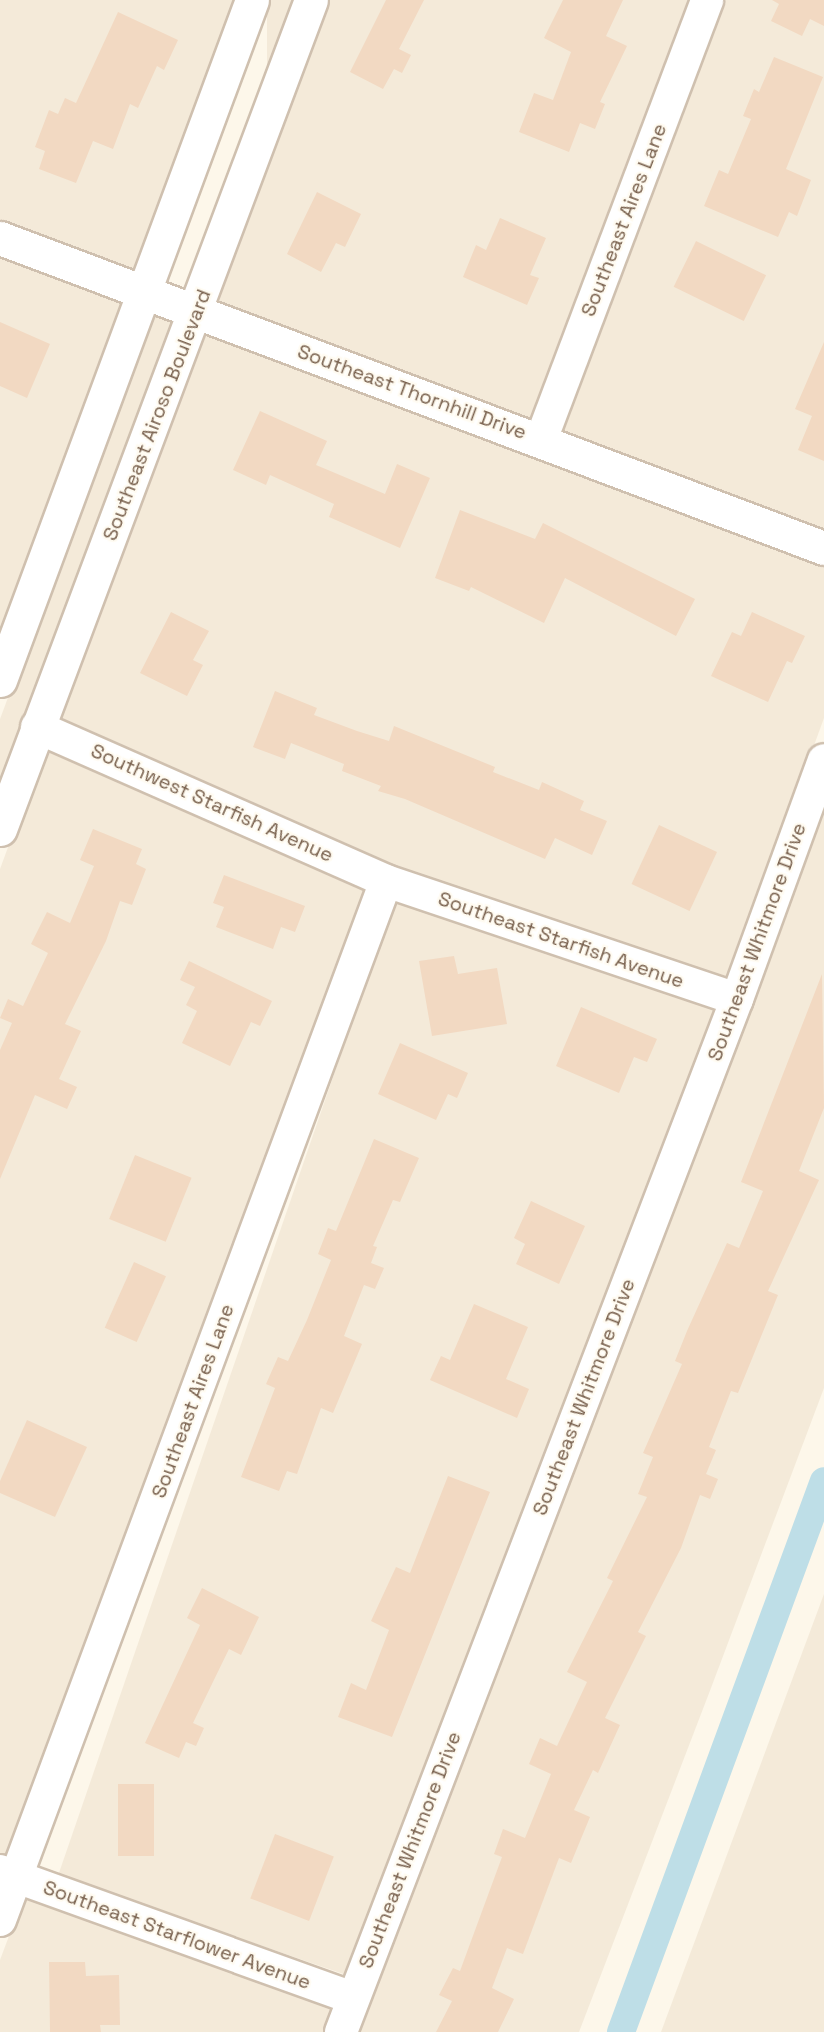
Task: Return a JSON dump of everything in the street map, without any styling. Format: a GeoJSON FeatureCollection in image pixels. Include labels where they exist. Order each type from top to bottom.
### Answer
{"type":"FeatureCollection","features":[{"type":"Feature","properties":{"kind":"main road"},"geometry":{"type":"LineString","coordinates":[[2,666],[144,293],[252,0]]}},
{"type":"Feature","properties":{"kind":"main road","name":"Southeast Airoso Boulevard"},"geometry":{"type":"LineString","coordinates":[[0,829],[311,0]]}},
{"type":"Feature","properties":{"kind":"main road","name":"Southeast Thornhill Drive"},"geometry":{"type":"LineString","coordinates":[[0,238],[824,548]]}},
{"type":"Feature","properties":{"kind":"street","name":"Southeast Aires Lane"},"geometry":{"type":"LineString","coordinates":[[541,440],[707,0]]}},
{"type":"Feature","properties":{"kind":"street","name":"Southwest Starfish Avenue"},"geometry":{"type":"LineString","coordinates":[[37,727],[386,881]]}},
{"type":"Feature","properties":{"kind":"street","name":"Southeast Whitmore Drive"},"geometry":{"type":"LineString","coordinates":[[341,2032],[737,999],[824,760]]}},
{"type":"Feature","properties":{"kind":"street","name":"Southeast Aires Lane"},"geometry":{"type":"LineString","coordinates":[[0,1920],[8,1874],[386,881]]}},
{"type":"Feature","properties":{"kind":"street","name":"Southeast Starfish Avenue"},"geometry":{"type":"LineString","coordinates":[[386,881],[737,999]]}},
{"type":"Feature","properties":{"kind":"street","name":"Southeast Starflower Avenue"},"geometry":{"type":"LineString","coordinates":[[8,1874],[353,1998]]}},
{"type":"Feature","properties":{"kind":"shaded area"},"geometry":{"type":"Polygon","coordinates":[[[0,0],[237,0],[136,273],[0,221],[0,0]]]}},
{"type":"Feature","properties":{"kind":"shaded area"},"geometry":{"type":"Polygon","coordinates":[[[267,0],[296,0],[296,302],[267,302],[267,0]]]}},
{"type":"Feature","properties":{"kind":"shaded area"},"geometry":{"type":"Polygon","coordinates":[[[326,0],[692,0],[534,421],[215,302],[326,0]]]}},
{"type":"Feature","properties":{"kind":"shaded area"},"geometry":{"type":"Polygon","coordinates":[[[722,0],[824,0],[824,531],[560,431],[722,0]]]}},
{"type":"Feature","properties":{"kind":"shaded area"},"geometry":{"type":"Polygon","coordinates":[[[0,254],[126,302],[0,639],[0,254]]]}},
{"type":"Feature","properties":{"kind":"shaded area"},"geometry":{"type":"Polygon","coordinates":[[[152,312],[178,321],[0,788],[0,719],[152,312]]]}},
{"type":"Feature","properties":{"kind":"shaded area"},"geometry":{"type":"Polygon","coordinates":[[[204,330],[824,564],[824,718],[728,981],[392,868],[56,718],[204,330]]]}},
{"type":"Feature","properties":{"kind":"shaded area"},"geometry":{"type":"Polygon","coordinates":[[[45,747],[367,890],[8,1858],[0,1855],[0,869],[45,747]]]}},
{"type":"Feature","properties":{"kind":"shaded area"},"geometry":{"type":"Polygon","coordinates":[[[824,802],[824,1388],[711,1688],[579,2032],[356,2032],[824,802]]]}},
{"type":"Feature","properties":{"kind":"shaded area"},"geometry":{"type":"Polygon","coordinates":[[[394,900],[717,1011],[381,1987],[58,1876],[394,900]]]}},
{"type":"Feature","properties":{"kind":"shaded area"},"geometry":{"type":"Polygon","coordinates":[[[824,1594],[824,2032],[661,2032],[824,1594]]]}},
{"type":"Feature","properties":{"kind":"shaded area"},"geometry":{"type":"Polygon","coordinates":[[[24,1896],[334,2008],[325,2032],[0,2032],[0,1960],[24,1896]]]}},
{"type":"Feature","properties":{"kind":"building"},"geometry":{"type":"Polygon","coordinates":[[[386,0],[424,0],[399,49],[411,55],[402,73],[394,69],[383,89],[350,72],[386,0]]]}},
{"type":"Feature","properties":{"kind":"building"},"geometry":{"type":"Polygon","coordinates":[[[563,0],[623,0],[606,36],[627,46],[600,102],[605,104],[595,129],[580,123],[569,152],[519,132],[534,93],[553,100],[571,52],[544,38],[563,0]]]}},
{"type":"Feature","properties":{"kind":"building"},"geometry":{"type":"Polygon","coordinates":[[[772,0],[824,0],[824,26],[810,19],[802,36],[771,21],[779,4],[772,0]]]}},
{"type":"Feature","properties":{"kind":"building"},"geometry":{"type":"Polygon","coordinates":[[[118,12],[178,40],[164,70],[157,66],[138,108],[130,104],[113,149],[93,141],[76,183],[39,169],[45,151],[35,147],[49,110],[58,114],[65,98],[76,103],[118,12]]]}},
{"type":"Feature","properties":{"kind":"building"},"geometry":{"type":"Polygon","coordinates":[[[774,57],[823,77],[786,169],[811,180],[797,216],[789,212],[778,237],[704,206],[719,170],[728,174],[751,119],[743,116],[754,89],[759,92],[774,57]]]}},
{"type":"Feature","properties":{"kind":"building"},"geometry":{"type":"Polygon","coordinates":[[[317,192],[361,214],[345,247],[336,243],[321,272],[287,254],[317,192]]]}},
{"type":"Feature","properties":{"kind":"building"},"geometry":{"type":"Polygon","coordinates":[[[500,218],[546,238],[530,275],[539,278],[527,305],[463,277],[476,245],[486,250],[500,218]]]}},
{"type":"Feature","properties":{"kind":"building"},"geometry":{"type":"Polygon","coordinates":[[[696,241],[766,275],[744,321],[674,287],[696,241]]]}},
{"type":"Feature","properties":{"kind":"building"},"geometry":{"type":"Polygon","coordinates":[[[0,322],[50,344],[27,398],[0,386],[0,322]]]}},
{"type":"Feature","properties":{"kind":"building"},"geometry":{"type":"Polygon","coordinates":[[[824,342],[824,461],[798,450],[812,416],[795,409],[824,342]]]}},
{"type":"Feature","properties":{"kind":"building"},"geometry":{"type":"Polygon","coordinates":[[[260,411],[327,441],[316,465],[385,494],[397,464],[430,478],[400,548],[329,517],[334,504],[270,475],[266,485],[233,470],[260,411]]]}},
{"type":"Feature","properties":{"kind":"building"},"geometry":{"type":"Polygon","coordinates":[[[460,510],[535,539],[543,523],[695,599],[676,636],[565,578],[544,623],[471,587],[469,591],[435,578],[460,510]]]}},
{"type":"Feature","properties":{"kind":"building"},"geometry":{"type":"Polygon","coordinates":[[[171,612],[209,631],[193,660],[203,665],[187,696],[140,673],[171,612]]]}},
{"type":"Feature","properties":{"kind":"building"},"geometry":{"type":"Polygon","coordinates":[[[752,612],[805,636],[792,663],[787,661],[768,702],[711,676],[732,632],[741,636],[752,612]]]}},
{"type":"Feature","properties":{"kind":"building"},"geometry":{"type":"Polygon","coordinates":[[[275,691],[317,708],[314,715],[357,731],[389,741],[394,726],[495,767],[493,772],[539,790],[542,782],[584,801],[580,810],[607,821],[592,855],[555,838],[545,859],[405,799],[378,791],[381,786],[342,771],[344,764],[291,743],[285,759],[253,747],[275,691]]]}},
{"type":"Feature","properties":{"kind":"building"},"geometry":{"type":"Polygon","coordinates":[[[659,825],[717,852],[690,911],[632,884],[659,825]]]}},
{"type":"Feature","properties":{"kind":"building"},"geometry":{"type":"Polygon","coordinates":[[[93,829],[142,849],[136,864],[146,869],[132,905],[120,901],[106,941],[65,1024],[81,1031],[59,1079],[77,1087],[67,1109],[35,1095],[0,1179],[0,1050],[12,1023],[0,1018],[8,999],[23,1006],[48,953],[31,944],[47,912],[70,923],[94,866],[80,860],[93,829]]]}},
{"type":"Feature","properties":{"kind":"building"},"geometry":{"type":"Polygon","coordinates":[[[224,875],[305,906],[295,932],[281,927],[273,949],[216,927],[224,907],[213,903],[224,875]]]}},
{"type":"Feature","properties":{"kind":"building"},"geometry":{"type":"Polygon","coordinates":[[[454,956],[458,974],[497,968],[507,1024],[432,1036],[419,961],[454,956]]]}},
{"type":"Feature","properties":{"kind":"building"},"geometry":{"type":"Polygon","coordinates":[[[189,961],[272,1001],[260,1026],[251,1022],[230,1066],[182,1043],[197,1011],[186,1005],[195,987],[180,980],[189,961]]]}},
{"type":"Feature","properties":{"kind":"building"},"geometry":{"type":"Polygon","coordinates":[[[822,974],[824,1108],[799,1171],[819,1180],[768,1291],[778,1295],[738,1393],[731,1391],[709,1447],[716,1450],[706,1474],[718,1479],[710,1499],[700,1495],[681,1548],[638,1632],[646,1636],[605,1718],[620,1725],[598,1773],[593,1770],[574,1810],[590,1817],[571,1863],[559,1858],[523,1954],[507,1948],[492,1988],[514,1999],[498,2032],[436,2032],[452,2001],[439,1995],[453,1968],[460,1971],[502,1857],[494,1854],[503,1829],[525,1838],[551,1774],[529,1764],[540,1738],[557,1746],[587,1682],[567,1672],[613,1581],[607,1578],[647,1497],[638,1494],[653,1457],[643,1453],[682,1364],[675,1361],[687,1331],[727,1243],[739,1248],[763,1191],[741,1182],[822,974]]]}},
{"type":"Feature","properties":{"kind":"building"},"geometry":{"type":"Polygon","coordinates":[[[581,1007],[657,1039],[647,1062],[634,1057],[619,1093],[556,1066],[581,1007]]]}},
{"type":"Feature","properties":{"kind":"building"},"geometry":{"type":"Polygon","coordinates":[[[400,1043],[468,1073],[457,1098],[448,1094],[436,1120],[378,1094],[400,1043]]]}},
{"type":"Feature","properties":{"kind":"building"},"geometry":{"type":"Polygon","coordinates":[[[374,1139],[419,1158],[400,1202],[393,1200],[373,1246],[377,1247],[371,1263],[384,1268],[375,1289],[364,1285],[344,1336],[362,1344],[333,1413],[321,1408],[297,1474],[287,1471],[279,1491],[241,1477],[275,1388],[266,1384],[278,1357],[288,1361],[307,1320],[331,1260],[318,1254],[328,1228],[336,1231],[374,1139]]]}},
{"type":"Feature","properties":{"kind":"building"},"geometry":{"type":"Polygon","coordinates":[[[135,1155],[192,1178],[166,1242],[109,1219],[135,1155]]]}},
{"type":"Feature","properties":{"kind":"building"},"geometry":{"type":"Polygon","coordinates":[[[531,1201],[585,1226],[559,1284],[516,1264],[525,1244],[514,1238],[531,1201]]]}},
{"type":"Feature","properties":{"kind":"building"},"geometry":{"type":"Polygon","coordinates":[[[134,1262],[166,1276],[137,1342],[105,1328],[134,1262]]]}},
{"type":"Feature","properties":{"kind":"building"},"geometry":{"type":"Polygon","coordinates":[[[474,1304],[528,1327],[506,1379],[529,1389],[517,1418],[430,1380],[441,1356],[450,1360],[474,1304]]]}},
{"type":"Feature","properties":{"kind":"building"},"geometry":{"type":"Polygon","coordinates":[[[27,1420],[87,1447],[55,1517],[0,1493],[0,1481],[27,1420]]]}},
{"type":"Feature","properties":{"kind":"building"},"geometry":{"type":"Polygon","coordinates":[[[448,1476],[490,1492],[392,1737],[338,1717],[351,1683],[366,1690],[389,1630],[371,1621],[396,1567],[410,1573],[448,1476]]]}},
{"type":"Feature","properties":{"kind":"building"},"geometry":{"type":"Polygon","coordinates":[[[202,1588],[259,1617],[241,1655],[229,1649],[193,1723],[204,1728],[196,1746],[186,1742],[179,1758],[145,1743],[200,1625],[187,1618],[202,1588]]]}},
{"type":"Feature","properties":{"kind":"building"},"geometry":{"type":"Polygon","coordinates":[[[118,1784],[154,1784],[154,1856],[118,1856],[118,1784]]]}},
{"type":"Feature","properties":{"kind":"building"},"geometry":{"type":"Polygon","coordinates":[[[275,1834],[334,1857],[309,1921],[250,1898],[275,1834]]]}},
{"type":"Feature","properties":{"kind":"building"},"geometry":{"type":"Polygon","coordinates":[[[49,1962],[85,1962],[86,1976],[119,1975],[120,2025],[100,2025],[101,2032],[50,2032],[49,1962]]]}},
{"type":"Feature","properties":{"kind":"waterway"},"geometry":{"type":"LineString","coordinates":[[621,2032],[824,1481]]}}]}
